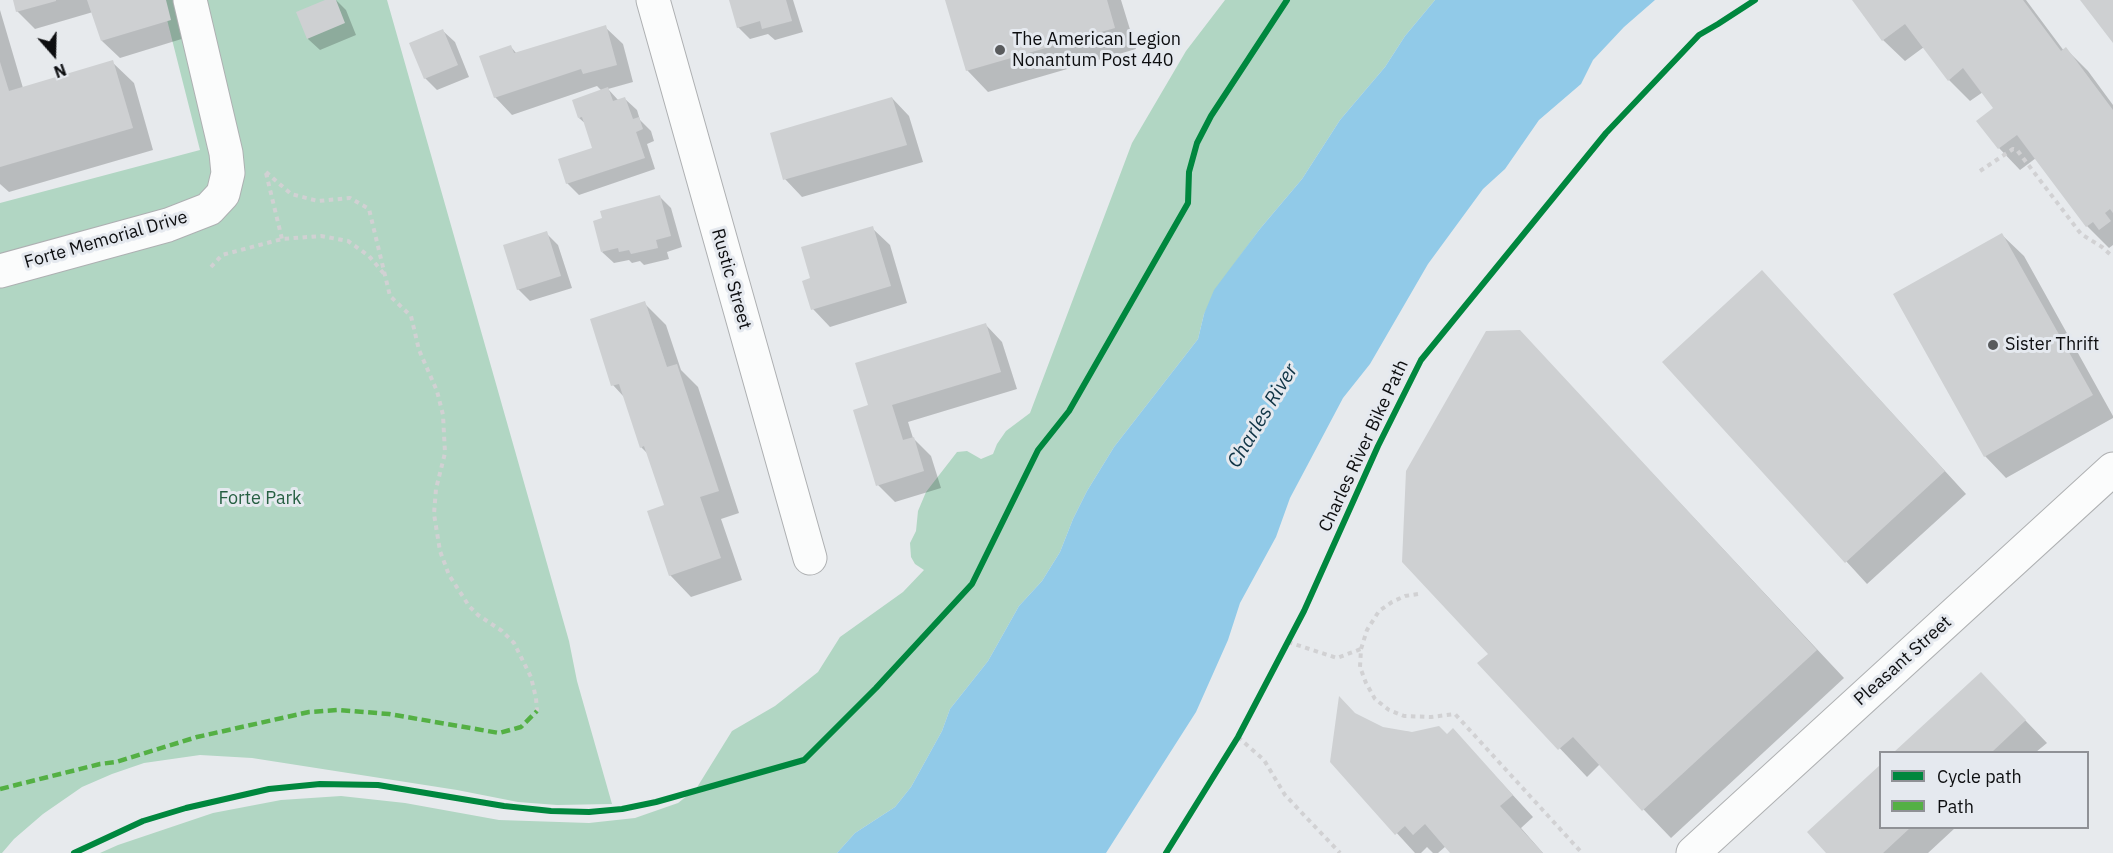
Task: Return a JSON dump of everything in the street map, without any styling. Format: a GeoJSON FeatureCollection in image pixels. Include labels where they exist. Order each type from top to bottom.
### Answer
{"type":"FeatureCollection","features":[{"type":"Feature","properties":{"kind":"street","name":"Forte Memorial Drive"},"geometry":{"type":"LineString","coordinates":[[0,271],[168,225],[208,209],[223,194],[228,173],[226,153],[190,0]]}},
{"type":"Feature","properties":{"kind":"street","name":"Rustic Street"},"geometry":{"type":"LineString","coordinates":[[653,0],[810,558]]}},
{"type":"Feature","properties":{"kind":"street","name":"Pleasant Street"},"geometry":{"type":"LineString","coordinates":[[1693,853],[2113,469]]}},
{"type":"Feature","properties":{"kind":"path"},"geometry":{"type":"LineString","coordinates":[[1980,171],[2013,149],[2017,150],[2081,234],[2113,257]]}},
{"type":"Feature","properties":{"kind":"path"},"geometry":{"type":"LineString","coordinates":[[282,239],[266,172],[291,194],[318,201],[350,198],[369,209],[390,296],[411,316],[419,350],[437,391],[443,416],[445,453],[436,489],[434,514],[440,551],[449,575],[469,606],[514,643],[531,677],[537,711]]}},
{"type":"Feature","properties":{"kind":"path"},"geometry":{"type":"LineString","coordinates":[[211,267],[222,255],[282,239],[321,236],[348,240],[369,256],[385,276]]}},
{"type":"Feature","properties":{"kind":"path"},"geometry":{"type":"LineString","coordinates":[[1418,594],[1405,596],[1379,611],[1367,630],[1361,649],[1360,667],[1375,699],[1389,710],[1404,716],[1431,717],[1455,714],[1582,853]]}},
{"type":"Feature","properties":{"kind":"path"},"geometry":{"type":"LineString","coordinates":[[1282,652],[1293,632]]}},
{"type":"Feature","properties":{"kind":"path"},"geometry":{"type":"LineString","coordinates":[[1288,642],[1337,658],[1361,649]]}},
{"type":"Feature","properties":{"kind":"path"},"geometry":{"type":"LineString","coordinates":[[1232,747],[1239,734],[1264,760],[1284,795],[1340,853]]}},
{"type":"Feature","properties":{"kind":"green space","name":"Forte Park"},"geometry":{"type":"Polygon","coordinates":[[[162,0],[387,0],[569,641],[577,681],[612,804],[557,805],[518,802],[457,790],[252,758],[200,755],[144,763],[82,787],[43,814],[0,853],[0,203],[200,150],[162,0]]]}},
{"type":"Feature","properties":{"kind":"green space"},"geometry":{"type":"Polygon","coordinates":[[[1225,0],[1435,0],[1405,36],[1385,67],[1340,120],[1302,179],[1238,259],[1204,314],[1198,339],[1114,447],[1087,491],[1060,552],[1042,581],[1019,606],[988,661],[950,709],[942,731],[911,787],[895,807],[855,833],[837,853],[100,853],[213,813],[281,800],[341,796],[405,803],[499,820],[589,823],[635,818],[678,803],[696,789],[732,731],[775,706],[818,672],[840,637],[903,592],[924,570],[915,564],[911,557],[910,543],[916,531],[918,511],[926,492],[957,452],[967,451],[981,459],[993,454],[1006,431],[1030,413],[1132,143],[1186,51],[1225,0]]]}},
{"type":"Feature","properties":{"kind":"water","name":"Charles River"},"geometry":{"type":"Polygon","coordinates":[[[1435,0],[1655,0],[1624,27],[1593,60],[1581,84],[1539,120],[1505,169],[1483,189],[1428,264],[1370,364],[1343,398],[1290,498],[1276,537],[1240,603],[1228,640],[1196,712],[1106,853],[837,853],[855,833],[895,807],[911,787],[942,731],[950,709],[988,661],[1019,606],[1042,581],[1060,552],[1087,491],[1114,447],[1198,339],[1204,314],[1214,290],[1259,230],[1302,179],[1340,120],[1385,67],[1405,36],[1435,0]]]}},
{"type":"Feature","properties":{"kind":"building"},"geometry":{"type":"Polygon","coordinates":[[[13,0],[56,0],[56,1],[16,12],[13,0]]]}},
{"type":"Feature","properties":{"kind":"building"},"geometry":{"type":"Polygon","coordinates":[[[87,0],[166,0],[171,20],[101,41],[87,0]]]}},
{"type":"Feature","properties":{"kind":"building"},"geometry":{"type":"Polygon","coordinates":[[[325,0],[336,0],[345,23],[307,39],[296,12],[325,0]]]}},
{"type":"Feature","properties":{"kind":"building"},"geometry":{"type":"Polygon","coordinates":[[[729,0],[786,0],[792,21],[762,29],[760,21],[737,28],[729,0]]]}},
{"type":"Feature","properties":{"kind":"building","name":"The American Legion Nonantum Post 440"},"geometry":{"type":"Polygon","coordinates":[[[945,0],[1107,0],[1115,28],[966,71],[945,0]]]}},
{"type":"Feature","properties":{"kind":"building"},"geometry":{"type":"Polygon","coordinates":[[[1852,0],[2023,0],[2061,51],[2066,47],[2113,110],[2113,213],[2110,209],[2105,213],[2111,221],[2099,230],[2093,222],[2086,227],[2017,135],[1998,149],[1976,121],[1993,108],[1963,68],[1948,81],[1905,24],[1882,41],[1852,0]]]}},
{"type":"Feature","properties":{"kind":"building"},"geometry":{"type":"Polygon","coordinates":[[[2080,0],[2113,0],[2113,43],[2080,0]]]}},
{"type":"Feature","properties":{"kind":"building"},"geometry":{"type":"Polygon","coordinates":[[[606,25],[617,65],[583,74],[581,69],[494,98],[479,56],[511,45],[514,53],[606,25]]]}},
{"type":"Feature","properties":{"kind":"building"},"geometry":{"type":"Polygon","coordinates":[[[443,29],[458,65],[424,79],[409,43],[443,29]]]}},
{"type":"Feature","properties":{"kind":"building"},"geometry":{"type":"Polygon","coordinates":[[[113,60],[133,128],[0,167],[0,62],[9,91],[113,60]]]}},
{"type":"Feature","properties":{"kind":"building"},"geometry":{"type":"Polygon","coordinates":[[[608,87],[613,101],[625,97],[633,119],[639,117],[643,129],[636,132],[645,158],[566,184],[558,159],[592,148],[582,117],[578,118],[572,100],[608,87]]]}},
{"type":"Feature","properties":{"kind":"building"},"geometry":{"type":"Polygon","coordinates":[[[892,97],[907,145],[783,180],[770,133],[892,97]]]}},
{"type":"Feature","properties":{"kind":"building"},"geometry":{"type":"Polygon","coordinates":[[[660,195],[671,236],[656,240],[658,248],[631,254],[629,250],[619,252],[618,248],[601,252],[593,221],[602,218],[600,211],[660,195]]]}},
{"type":"Feature","properties":{"kind":"building"},"geometry":{"type":"Polygon","coordinates":[[[873,226],[891,286],[811,310],[802,281],[810,278],[801,247],[873,226]]]}},
{"type":"Feature","properties":{"kind":"building"},"geometry":{"type":"Polygon","coordinates":[[[547,231],[561,276],[517,290],[503,245],[547,231]]]}},
{"type":"Feature","properties":{"kind":"building","name":"Sister Thrift"},"geometry":{"type":"Polygon","coordinates":[[[2002,233],[2093,395],[1984,457],[1893,294],[2002,233]]]}},
{"type":"Feature","properties":{"kind":"building"},"geometry":{"type":"Polygon","coordinates":[[[1762,270],[1945,471],[1845,563],[1662,362],[1762,270]]]}},
{"type":"Feature","properties":{"kind":"building"},"geometry":{"type":"Polygon","coordinates":[[[645,301],[667,367],[677,364],[719,491],[700,497],[721,558],[669,576],[647,511],[664,505],[644,446],[640,448],[619,384],[611,386],[590,319],[645,301]]]}},
{"type":"Feature","properties":{"kind":"building"},"geometry":{"type":"Polygon","coordinates":[[[986,323],[1001,372],[892,405],[903,440],[914,437],[924,471],[876,486],[853,410],[868,405],[855,363],[986,323]]]}},
{"type":"Feature","properties":{"kind":"building"},"geometry":{"type":"Polygon","coordinates":[[[1520,330],[1817,650],[1642,811],[1573,737],[1558,750],[1477,663],[1488,654],[1402,562],[1406,471],[1486,331],[1520,330]]]}},
{"type":"Feature","properties":{"kind":"building"},"geometry":{"type":"Polygon","coordinates":[[[1981,672],[2026,720],[1993,751],[1895,751],[1981,672]]]}},
{"type":"Feature","properties":{"kind":"building"},"geometry":{"type":"Polygon","coordinates":[[[1339,696],[1355,713],[1383,727],[1412,732],[1439,726],[1447,734],[1453,728],[1513,795],[1500,806],[1543,853],[1450,853],[1425,824],[1413,835],[1405,826],[1395,835],[1330,762],[1339,696]]]}},
{"type":"Feature","properties":{"kind":"building"},"geometry":{"type":"Polygon","coordinates":[[[1879,766],[1879,829],[1909,829],[1883,853],[1826,853],[1807,832],[1879,766]]]}},
{"type":"Feature","properties":{"kind":"marked path"},"geometry":{"type":"LineString","coordinates":[[0,789],[116,762],[197,737],[309,712],[338,710],[389,714],[499,733],[521,727],[537,711]]}},
{"type":"Feature","properties":{"kind":"cycle path"},"geometry":{"type":"LineString","coordinates":[[74,853],[143,821],[186,808],[269,789],[320,784],[378,785],[504,806],[589,812],[622,809],[656,802],[804,760],[876,688],[972,584],[1038,450],[1069,411],[1188,203],[1189,172],[1197,143],[1211,116],[1287,0]]}},
{"type":"Feature","properties":{"kind":"cycle path","name":"Charles River Bike Path"},"geometry":{"type":"LineString","coordinates":[[1166,853],[1238,737],[1304,611],[1378,446],[1421,360],[1606,133],[1699,35],[1755,0]]}},
{"type":"Feature","properties":{"kind":"place","name":"The American Legion Nonantum Post 440"},"geometry":{"type":"Point","coordinates":[1000,50]}},
{"type":"Feature","properties":{"kind":"place","name":"Sister Thrift"},"geometry":{"type":"Point","coordinates":[1993,345]}}]}
